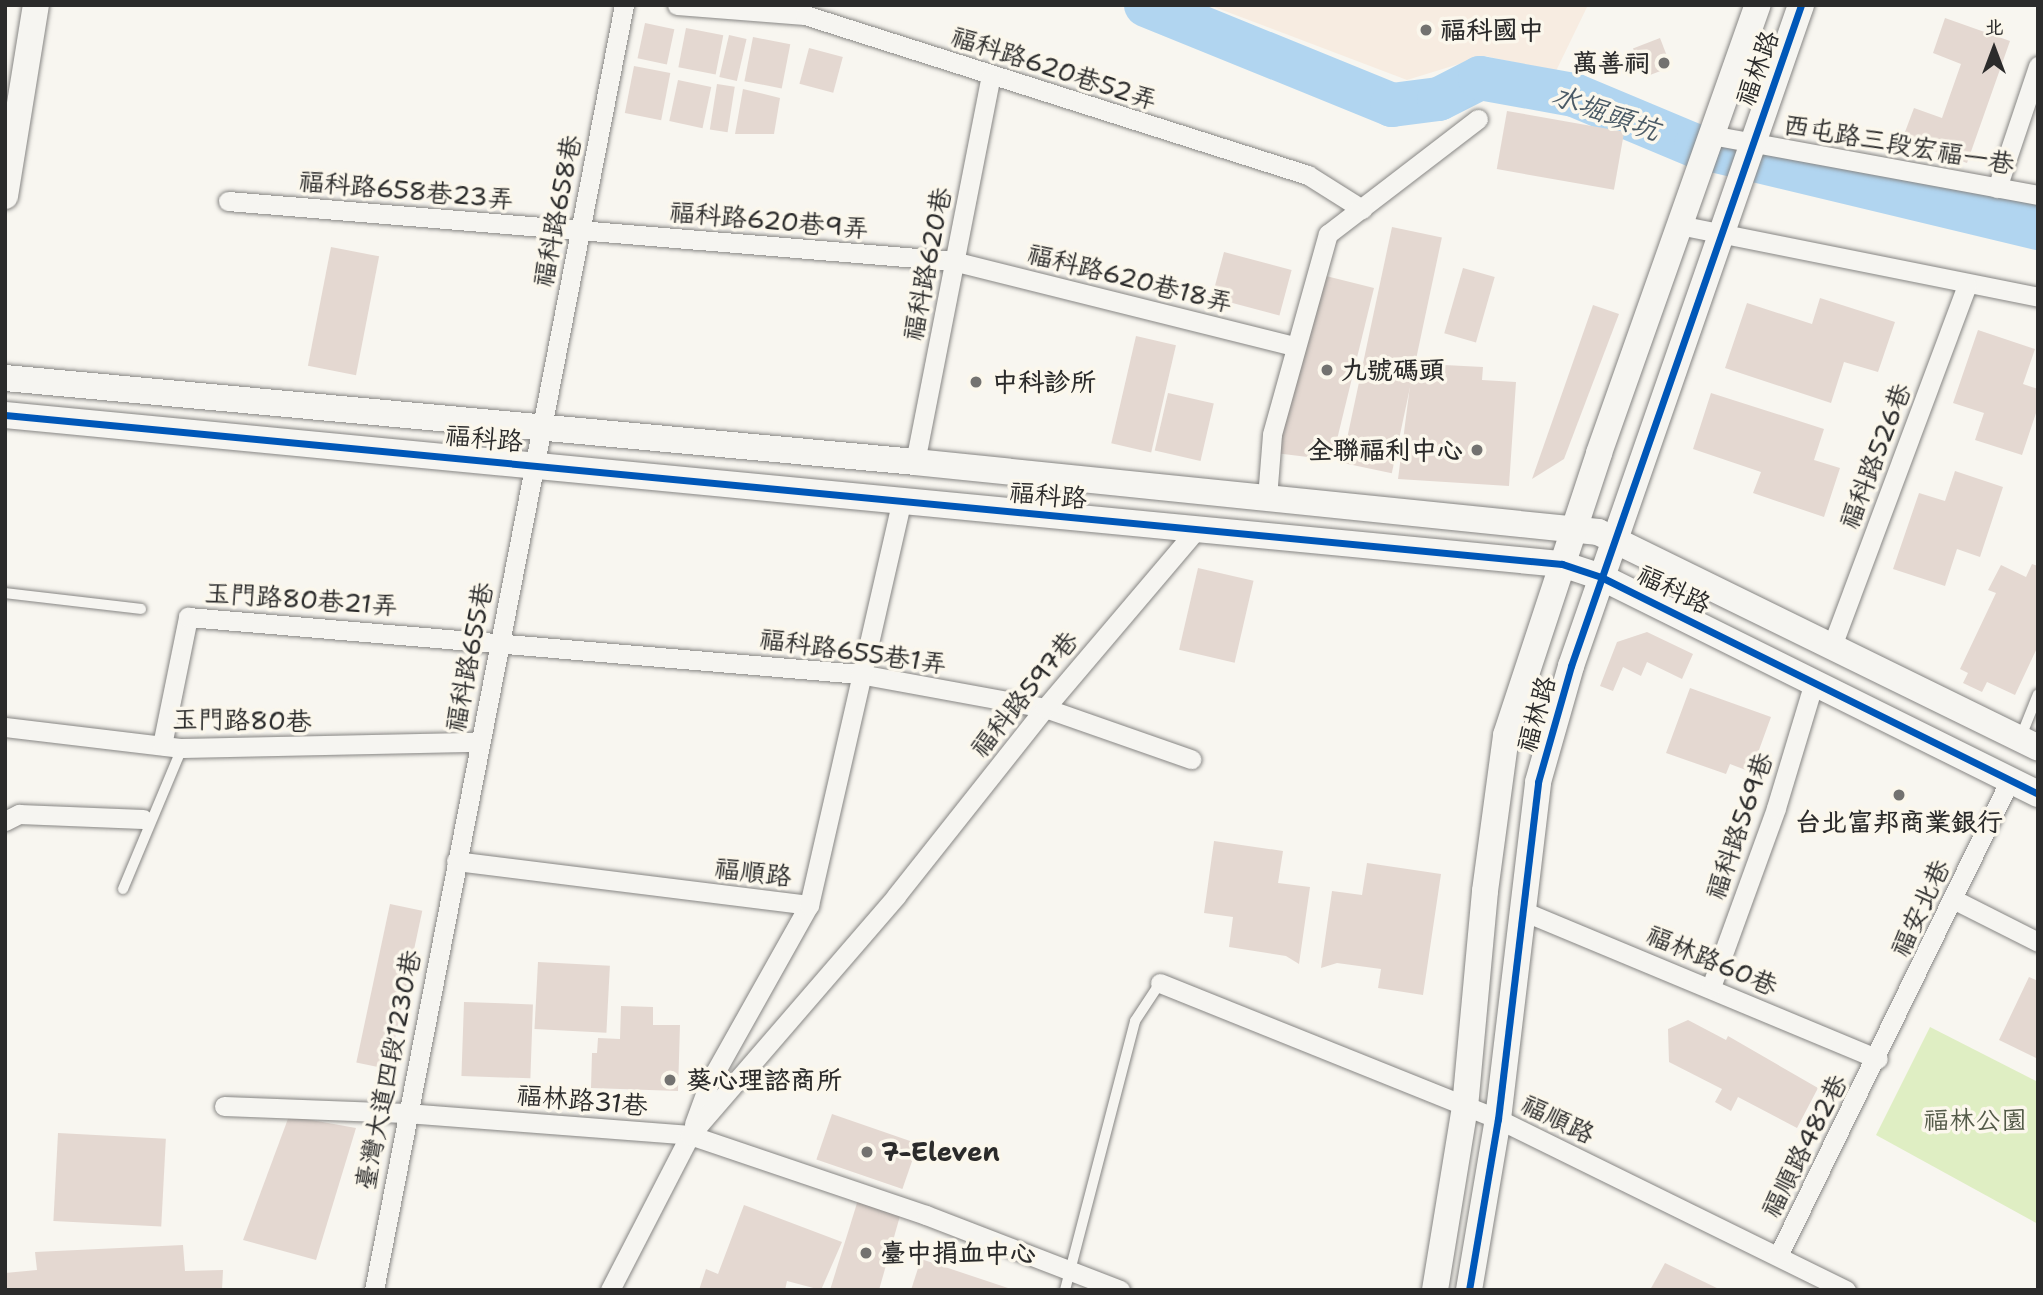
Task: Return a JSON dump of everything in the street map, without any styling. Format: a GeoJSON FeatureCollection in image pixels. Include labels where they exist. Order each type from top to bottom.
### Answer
{"type":"FeatureCollection","features":[{"type":"Feature","properties":{"kind":"street"},"geometry":{"type":"LineString","coordinates":[[5,196],[36,5]]}},
{"type":"Feature","properties":{"kind":"street","name":"福科路658巷"},"geometry":{"type":"LineString","coordinates":[[534,463],[624,5]]}},
{"type":"Feature","properties":{"kind":"street","name":"福科路620巷52弄"},"geometry":{"type":"LineString","coordinates":[[677,5],[805,15],[1308,175],[1362,209]]}},
{"type":"Feature","properties":{"kind":"street","name":"福林路"},"geometry":{"type":"LineString","coordinates":[[1435,1290],[1465,1107],[1500,764],[1573,529],[1758,5]]}},
{"type":"Feature","properties":{"kind":"street","name":"福林路"},"geometry":{"type":"LineString","coordinates":[[1469,1290],[1498,1119],[1525,912],[1538,782],[1601,577],[1725,233],[1741,174],[1801,5]]}},
{"type":"Feature","properties":{"kind":"street"},"geometry":{"type":"LineString","coordinates":[[1997,188],[2038,66]]}},
{"type":"Feature","properties":{"kind":"street","name":"福科路620巷"},"geometry":{"type":"LineString","coordinates":[[915,462],[991,76]]}},
{"type":"Feature","properties":{"kind":"street"},"geometry":{"type":"LineString","coordinates":[[1267,498],[1272,434],[1294,346],[1328,234],[1478,119]]}},
{"type":"Feature","properties":{"kind":"street","name":"西屯路三段宏福一巷"},"geometry":{"type":"LineString","coordinates":[[1711,135],[2038,195]]}},
{"type":"Feature","properties":{"kind":"street","name":"福科路658巷23弄"},"geometry":{"type":"LineString","coordinates":[[228,201],[580,231]]}},
{"type":"Feature","properties":{"kind":"street"},"geometry":{"type":"LineString","coordinates":[[1679,225],[1967,285],[2038,297]]}},
{"type":"Feature","properties":{"kind":"street","name":"福科路620巷9弄"},"geometry":{"type":"LineString","coordinates":[[580,231],[953,261]]}},
{"type":"Feature","properties":{"kind":"street","name":"福科路620巷18弄"},"geometry":{"type":"LineString","coordinates":[[953,261],[1294,346]]}},
{"type":"Feature","properties":{"kind":"street","name":"福科路526巷"},"geometry":{"type":"LineString","coordinates":[[1832,646],[1967,285]]}},
{"type":"Feature","properties":{"kind":"street","name":"福科路"},"geometry":{"type":"LineString","coordinates":[[5,378],[915,462],[1598,532],[2029,744]]}},
{"type":"Feature","properties":{"kind":"street","name":"福科路"},"geometry":{"type":"LineString","coordinates":[[5,415],[534,463],[901,503],[1562,564],[1601,577],[2038,794]]}},
{"type":"Feature","properties":{"kind":"street","name":"福科路655巷"},"geometry":{"type":"LineString","coordinates":[[456,861],[534,463]]}},
{"type":"Feature","properties":{"kind":"street","name":"福順路"},"geometry":{"type":"LineString","coordinates":[[456,861],[810,905],[860,674],[901,503]]}},
{"type":"Feature","properties":{"kind":"street","name":"福科路597巷"},"geometry":{"type":"LineString","coordinates":[[690,1135],[896,896],[1045,708],[1197,529]]}},
{"type":"Feature","properties":{"kind":"street","name":"玉門路80巷21弄"},"geometry":{"type":"LineString","coordinates":[[162,745],[188,617],[499,640]]}},
{"type":"Feature","properties":{"kind":"street","name":"福科路655巷1弄"},"geometry":{"type":"LineString","coordinates":[[499,640],[860,674],[1045,708],[1191,759]]}},
{"type":"Feature","properties":{"kind":"street","name":"福科路569巷"},"geometry":{"type":"LineString","coordinates":[[1711,987],[1776,808],[1814,681]]}},
{"type":"Feature","properties":{"kind":"street","name":"玉門路80巷"},"geometry":{"type":"LineString","coordinates":[[5,727],[182,748],[479,743]]}},
{"type":"Feature","properties":{"kind":"street","name":"福安北巷"},"geometry":{"type":"LineString","coordinates":[[1878,1059],[2010,780]]}},
{"type":"Feature","properties":{"kind":"street"},"geometry":{"type":"LineString","coordinates":[[5,821],[19,814],[142,819]]}},
{"type":"Feature","properties":{"kind":"street","name":"臺灣大道四段1230巷"},"geometry":{"type":"LineString","coordinates":[[374,1290],[456,861]]}},
{"type":"Feature","properties":{"kind":"street"},"geometry":{"type":"LineString","coordinates":[[1953,900],[2038,942]]}},
{"type":"Feature","properties":{"kind":"street"},"geometry":{"type":"LineString","coordinates":[[610,1290],[690,1135],[709,1083],[810,905]]}},
{"type":"Feature","properties":{"kind":"street","name":"福林路60巷"},"geometry":{"type":"LineString","coordinates":[[1525,912],[1711,987],[1878,1059]]}},
{"type":"Feature","properties":{"kind":"street","name":"福順路"},"geometry":{"type":"LineString","coordinates":[[1160,983],[1498,1119],[1846,1290]]}},
{"type":"Feature","properties":{"kind":"street","name":"福順路482巷"},"geometry":{"type":"LineString","coordinates":[[1778,1256],[1878,1059]]}},
{"type":"Feature","properties":{"kind":"street","name":"福林路31巷"},"geometry":{"type":"LineString","coordinates":[[224,1106],[406,1113],[690,1135],[926,1214],[1068,1280],[1120,1290]]}},
{"type":"Feature","properties":{"kind":"lane"},"geometry":{"type":"LineString","coordinates":[[5,593],[141,609]]}},
{"type":"Feature","properties":{"kind":"lane"},"geometry":{"type":"LineString","coordinates":[[2029,744],[2038,694]]}},
{"type":"Feature","properties":{"kind":"lane"},"geometry":{"type":"LineString","coordinates":[[123,890],[182,748]]}},
{"type":"Feature","properties":{"kind":"lane"},"geometry":{"type":"LineString","coordinates":[[1068,1280],[1135,1021],[1160,983]]}},
{"type":"Feature","properties":{"kind":"shaded area","name":"福科國中"},"geometry":{"type":"Polygon","coordinates":[[[1209,5],[1588,5],[1556,71],[1485,56],[1407,80],[1209,5]]]}},
{"type":"Feature","properties":{"kind":"green space","name":"福林公園"},"geometry":{"type":"Polygon","coordinates":[[[1930,1027],[2038,1082],[2038,1224],[1876,1135],[1930,1027]]]}},
{"type":"Feature","properties":{"kind":"building"},"geometry":{"type":"Polygon","coordinates":[[[1945,18],[2010,41],[1967,163],[1902,140],[1914,108],[1942,118],[1961,64],[1933,53],[1945,18]]]}},
{"type":"Feature","properties":{"kind":"building"},"geometry":{"type":"Polygon","coordinates":[[[645,23],[674,29],[667,64],[638,58],[645,23]]]}},
{"type":"Feature","properties":{"kind":"building"},"geometry":{"type":"Polygon","coordinates":[[[686,28],[723,35],[716,75],[678,67],[686,28]]]}},
{"type":"Feature","properties":{"kind":"building"},"geometry":{"type":"Polygon","coordinates":[[[729,35],[747,39],[737,81],[719,77],[729,35]]]}},
{"type":"Feature","properties":{"kind":"building"},"geometry":{"type":"Polygon","coordinates":[[[753,37],[790,44],[782,88],[744,81],[753,37]]]}},
{"type":"Feature","properties":{"kind":"building"},"geometry":{"type":"Polygon","coordinates":[[[1660,38],[1671,67],[1644,77],[1633,48],[1660,38]]]}},
{"type":"Feature","properties":{"kind":"building"},"geometry":{"type":"Polygon","coordinates":[[[809,48],[843,57],[833,93],[799,84],[809,48]]]}},
{"type":"Feature","properties":{"kind":"building"},"geometry":{"type":"Polygon","coordinates":[[[634,66],[670,73],[661,120],[625,113],[634,66]]]}},
{"type":"Feature","properties":{"kind":"building"},"geometry":{"type":"Polygon","coordinates":[[[678,80],[711,87],[703,128],[669,121],[678,80]]]}},
{"type":"Feature","properties":{"kind":"building"},"geometry":{"type":"Polygon","coordinates":[[[717,84],[735,87],[728,132],[710,129],[717,84]]]}},
{"type":"Feature","properties":{"kind":"building"},"geometry":{"type":"Polygon","coordinates":[[[743,89],[780,98],[774,134],[735,134],[743,89]]]}},
{"type":"Feature","properties":{"kind":"building"},"geometry":{"type":"Polygon","coordinates":[[[1507,111],[1624,132],[1614,190],[1497,169],[1507,111]]]}},
{"type":"Feature","properties":{"kind":"building"},"geometry":{"type":"Polygon","coordinates":[[[1392,227],[1442,238],[1392,473],[1342,463],[1392,227]]]}},
{"type":"Feature","properties":{"kind":"building"},"geometry":{"type":"Polygon","coordinates":[[[331,247],[379,256],[356,375],[308,366],[331,247]]]}},
{"type":"Feature","properties":{"kind":"building"},"geometry":{"type":"Polygon","coordinates":[[[1224,252],[1292,270],[1279,316],[1212,297],[1224,252]]]}},
{"type":"Feature","properties":{"kind":"building"},"geometry":{"type":"Polygon","coordinates":[[[1463,268],[1495,277],[1476,342],[1444,333],[1463,268]]]}},
{"type":"Feature","properties":{"kind":"building","name":"九號碼頭"},"geometry":{"type":"Polygon","coordinates":[[[1326,276],[1374,288],[1332,460],[1275,453],[1326,276]]]}},
{"type":"Feature","properties":{"kind":"building"},"geometry":{"type":"Polygon","coordinates":[[[1820,298],[1895,322],[1878,372],[1844,362],[1831,403],[1725,368],[1747,303],[1812,324],[1820,298]]]}},
{"type":"Feature","properties":{"kind":"building"},"geometry":{"type":"Polygon","coordinates":[[[1593,305],[1619,314],[1564,459],[1532,479],[1593,305]]]}},
{"type":"Feature","properties":{"kind":"building"},"geometry":{"type":"Polygon","coordinates":[[[1978,330],[2035,349],[2023,384],[2038,389],[2038,407],[2022,455],[1975,440],[1984,413],[1953,403],[1978,330]]]}},
{"type":"Feature","properties":{"kind":"building"},"geometry":{"type":"Polygon","coordinates":[[[1136,336],[1176,345],[1151,452],[1111,443],[1136,336]]]}},
{"type":"Feature","properties":{"kind":"building"},"geometry":{"type":"Polygon","coordinates":[[[1425,364],[1483,367],[1482,380],[1516,382],[1509,486],[1398,479],[1411,378],[1425,378],[1425,364]]]}},
{"type":"Feature","properties":{"kind":"building"},"geometry":{"type":"Polygon","coordinates":[[[1168,393],[1214,404],[1201,461],[1155,450],[1168,393]]]}},
{"type":"Feature","properties":{"kind":"building"},"geometry":{"type":"Polygon","coordinates":[[[1711,393],[1824,429],[1814,460],[1840,468],[1824,517],[1753,493],[1761,472],[1693,449],[1711,393]]]}},
{"type":"Feature","properties":{"kind":"building"},"geometry":{"type":"Polygon","coordinates":[[[1955,471],[2003,487],[1980,557],[1957,549],[1945,586],[1893,569],[1919,493],[1945,501],[1955,471]]]}},
{"type":"Feature","properties":{"kind":"building"},"geometry":{"type":"Polygon","coordinates":[[[2032,564],[2038,566],[2038,646],[2015,695],[1987,682],[1982,692],[1963,683],[1968,673],[1960,669],[1996,593],[1988,590],[2001,565],[2026,577],[2032,564]]]}},
{"type":"Feature","properties":{"kind":"building"},"geometry":{"type":"Polygon","coordinates":[[[1198,568],[1254,581],[1235,663],[1179,650],[1198,568]]]}},
{"type":"Feature","properties":{"kind":"building"},"geometry":{"type":"Polygon","coordinates":[[[1647,632],[1693,654],[1682,679],[1647,662],[1641,676],[1623,667],[1613,691],[1600,686],[1617,642],[1647,632]]]}},
{"type":"Feature","properties":{"kind":"building"},"geometry":{"type":"Polygon","coordinates":[[[1690,688],[1771,717],[1751,772],[1730,764],[1726,774],[1666,753],[1690,688]]]}},
{"type":"Feature","properties":{"kind":"building"},"geometry":{"type":"Polygon","coordinates":[[[1214,841],[1283,851],[1278,883],[1310,887],[1299,964],[1286,956],[1229,947],[1233,917],[1204,913],[1214,841]]]}},
{"type":"Feature","properties":{"kind":"building"},"geometry":{"type":"Polygon","coordinates":[[[1367,863],[1441,874],[1423,995],[1378,988],[1381,969],[1337,963],[1321,968],[1332,891],[1362,895],[1367,863]]]}},
{"type":"Feature","properties":{"kind":"building"},"geometry":{"type":"Polygon","coordinates":[[[390,904],[422,911],[389,1069],[356,1062],[390,904]]]}},
{"type":"Feature","properties":{"kind":"building"},"geometry":{"type":"Polygon","coordinates":[[[538,962],[610,966],[606,1033],[534,1029],[538,962]]]}},
{"type":"Feature","properties":{"kind":"building"},"geometry":{"type":"Polygon","coordinates":[[[2029,977],[2038,981],[2038,1059],[1999,1040],[2029,977]]]}},
{"type":"Feature","properties":{"kind":"building"},"geometry":{"type":"Polygon","coordinates":[[[464,1002],[533,1004],[530,1078],[461,1076],[464,1002]]]}},
{"type":"Feature","properties":{"kind":"building"},"geometry":{"type":"Polygon","coordinates":[[[621,1006],[653,1007],[653,1025],[680,1025],[678,1091],[591,1088],[592,1053],[597,1053],[598,1038],[620,1039],[621,1006]]]}},
{"type":"Feature","properties":{"kind":"building"},"geometry":{"type":"Polygon","coordinates":[[[1688,1020],[1726,1040],[1728,1036],[1818,1088],[1797,1128],[1738,1097],[1731,1111],[1715,1102],[1722,1089],[1669,1062],[1668,1029],[1688,1020]]]}},
{"type":"Feature","properties":{"kind":"building","name":"7-Eleven"},"geometry":{"type":"Polygon","coordinates":[[[832,1114],[918,1144],[902,1189],[816,1159],[832,1114]]]}},
{"type":"Feature","properties":{"kind":"building"},"geometry":{"type":"Polygon","coordinates":[[[289,1116],[356,1128],[316,1260],[243,1240],[289,1116]]]}},
{"type":"Feature","properties":{"kind":"building"},"geometry":{"type":"Polygon","coordinates":[[[58,1133],[166,1139],[161,1227],[53,1221],[58,1133]]]}},
{"type":"Feature","properties":{"kind":"building","name":"臺中捐血中心"},"geometry":{"type":"Polygon","coordinates":[[[858,1200],[900,1216],[879,1290],[830,1290],[858,1200]]]}},
{"type":"Feature","properties":{"kind":"building"},"geometry":{"type":"Polygon","coordinates":[[[744,1205],[842,1242],[821,1290],[787,1281],[785,1290],[699,1290],[706,1269],[718,1274],[744,1205]]]}},
{"type":"Feature","properties":{"kind":"building"},"geometry":{"type":"Polygon","coordinates":[[[183,1245],[185,1271],[223,1270],[222,1290],[5,1290],[5,1273],[37,1270],[35,1252],[183,1245]]]}},
{"type":"Feature","properties":{"kind":"building"},"geometry":{"type":"Polygon","coordinates":[[[921,1259],[1011,1289],[1011,1290],[911,1290],[921,1259]]]}},
{"type":"Feature","properties":{"kind":"building"},"geometry":{"type":"Polygon","coordinates":[[[1665,1263],[1721,1290],[1650,1290],[1665,1263]]]}},
{"type":"Feature","properties":{"kind":"waterway","name":"水堀頭坑"},"geometry":{"type":"LineString","coordinates":[[1146,5],[1392,105],[1439,99],[1480,78],[1574,95],[1696,146],[2038,228]]}},
{"type":"Feature","properties":{"kind":"cycle path"},"geometry":{"type":"LineString","coordinates":[[1469,1290],[1498,1119],[1538,782],[1571,666],[1801,5]]}},
{"type":"Feature","properties":{"kind":"cycle path"},"geometry":{"type":"LineString","coordinates":[[5,415],[1562,564],[1601,577],[2038,794]]}},
{"type":"Feature","properties":{"kind":"place","name":"福科國中"},"geometry":{"type":"Point","coordinates":[1426,30]}},
{"type":"Feature","properties":{"kind":"place","name":"萬善祠"},"geometry":{"type":"Point","coordinates":[1664,63]}},
{"type":"Feature","properties":{"kind":"place","name":"九號碼頭"},"geometry":{"type":"Point","coordinates":[1327,370]}},
{"type":"Feature","properties":{"kind":"place","name":"中科診所"},"geometry":{"type":"Point","coordinates":[976,382]}},
{"type":"Feature","properties":{"kind":"place","name":"全聯福利中心"},"geometry":{"type":"Point","coordinates":[1477,450]}},
{"type":"Feature","properties":{"kind":"place","name":"台北富邦商業銀行"},"geometry":{"type":"Point","coordinates":[1899,795]}},
{"type":"Feature","properties":{"kind":"place","name":"葵心理諮商所"},"geometry":{"type":"Point","coordinates":[670,1080]}},
{"type":"Feature","properties":{"kind":"place","name":"7-Eleven"},"geometry":{"type":"Point","coordinates":[867,1152]}},
{"type":"Feature","properties":{"kind":"place","name":"臺中捐血中心"},"geometry":{"type":"Point","coordinates":[866,1253]}}]}
